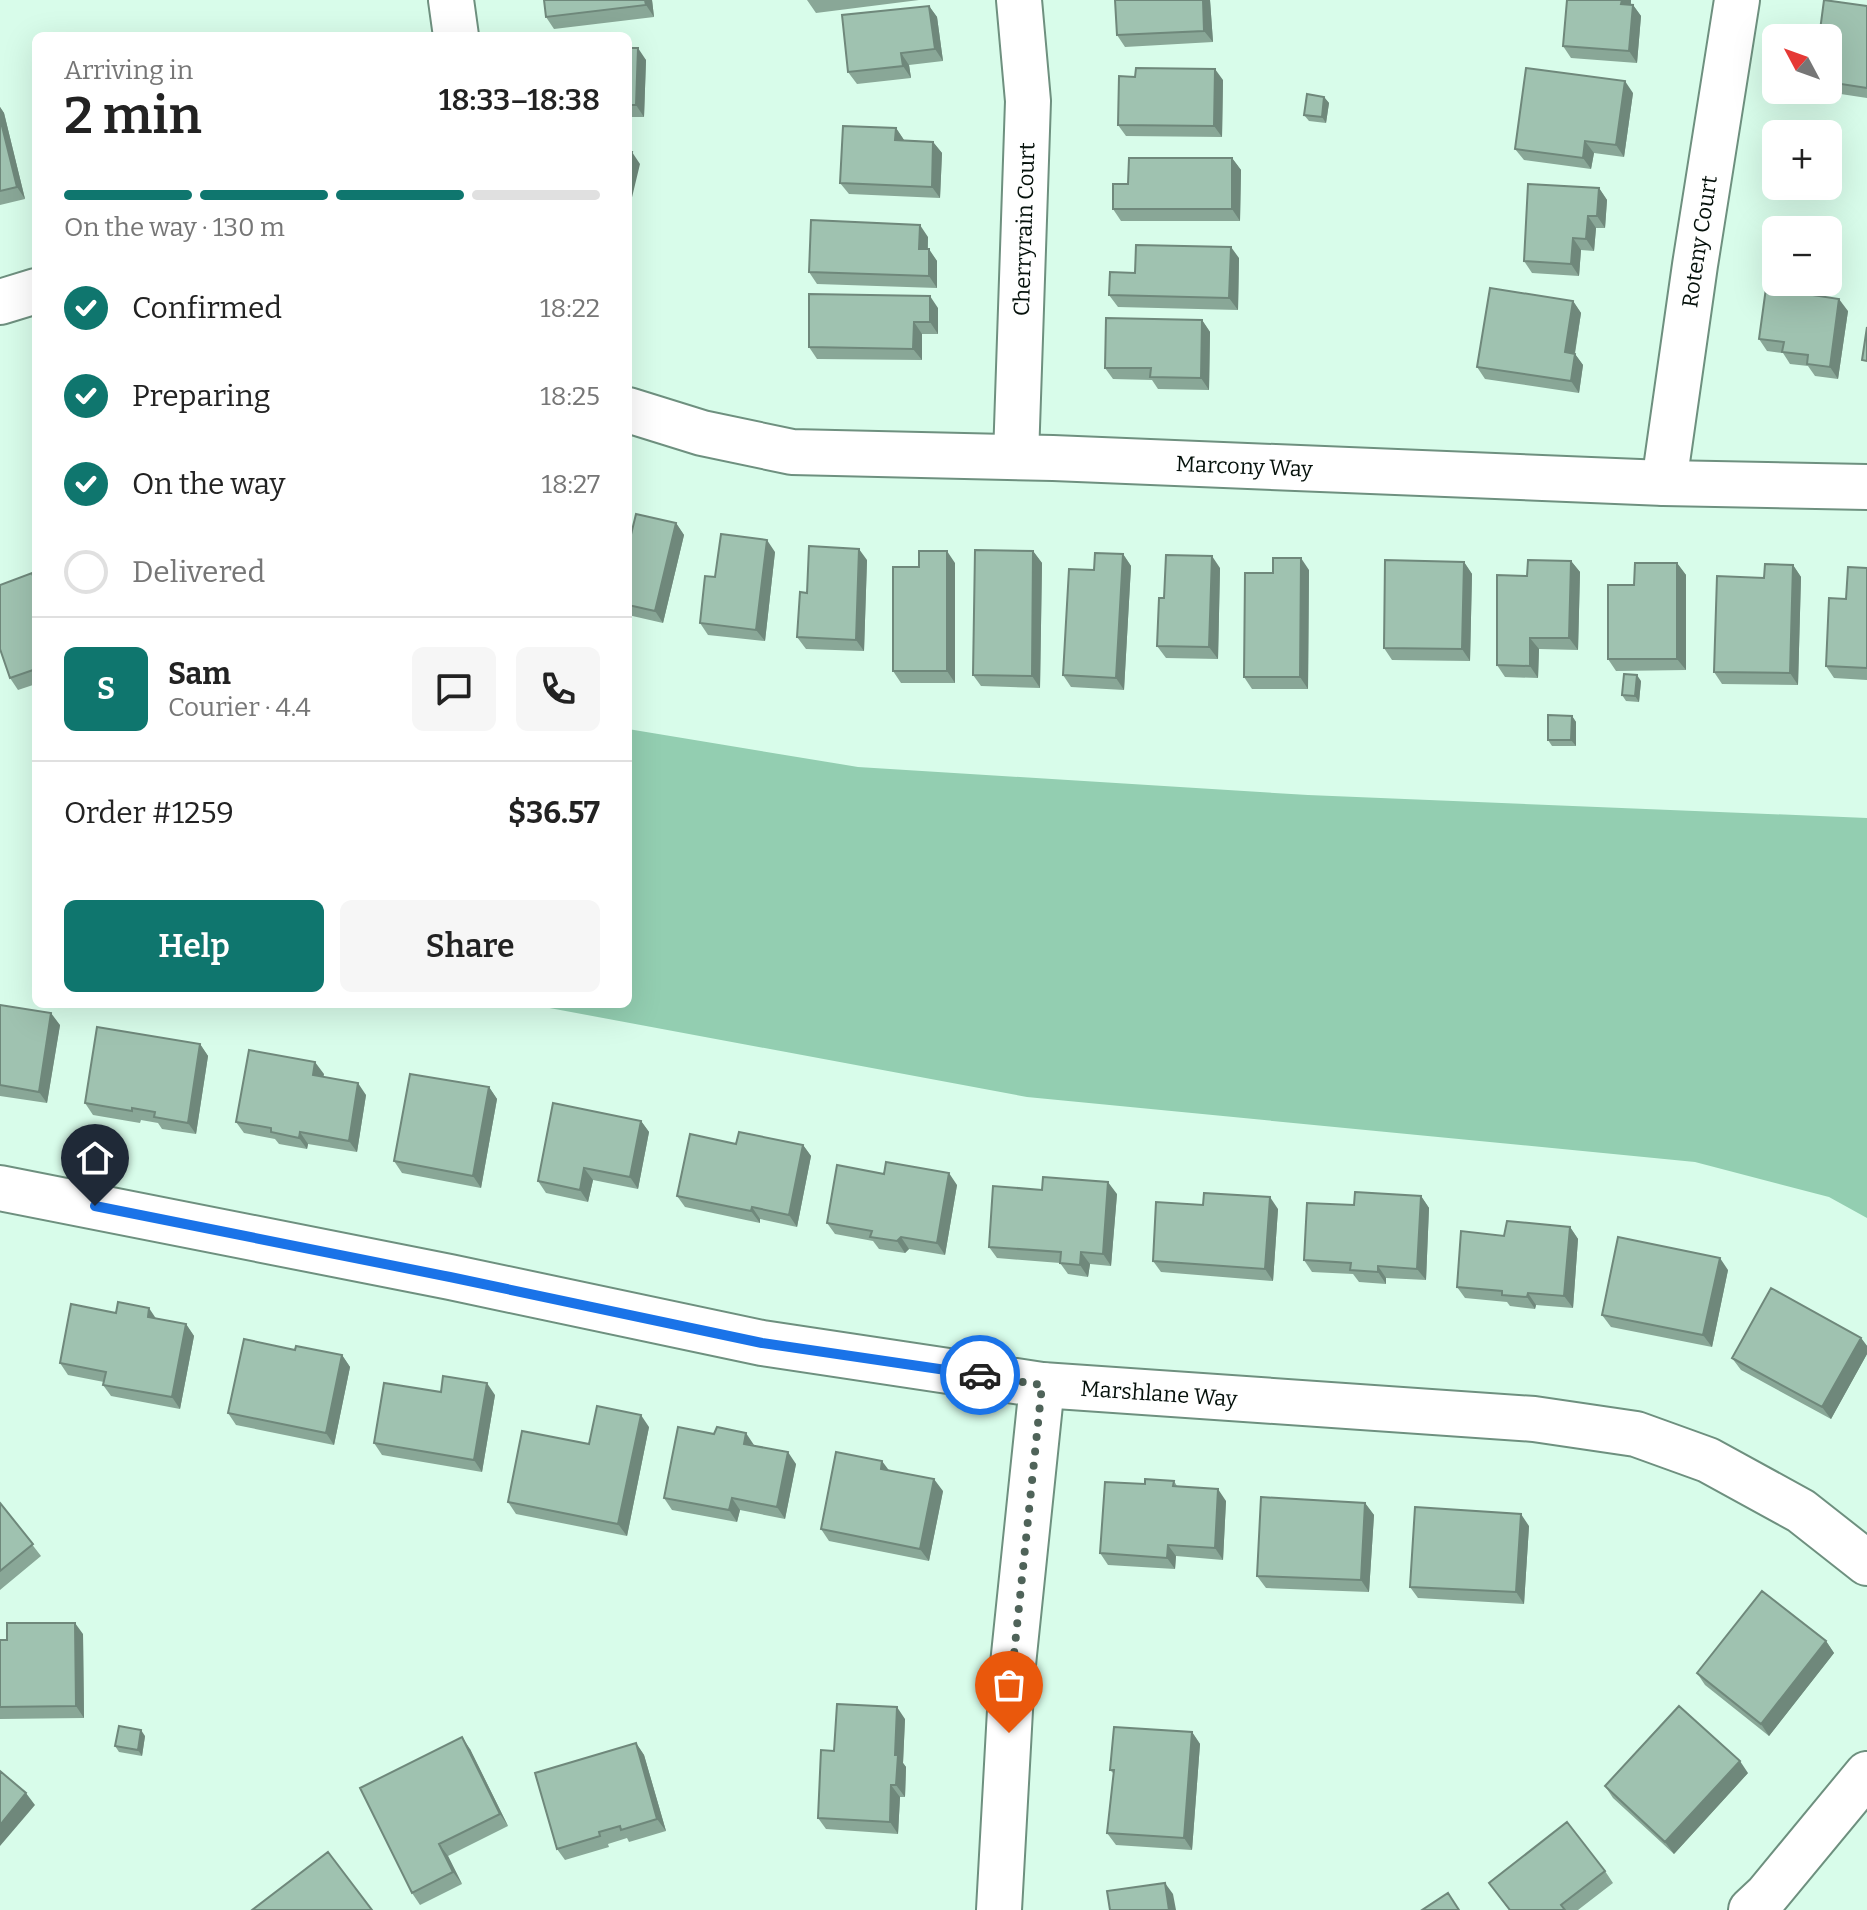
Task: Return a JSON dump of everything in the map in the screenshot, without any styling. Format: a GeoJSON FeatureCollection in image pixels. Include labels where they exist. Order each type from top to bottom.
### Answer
{"type":"FeatureCollection","features":[{"type":"Feature","properties":{"kind":"street"},"geometry":{"type":"LineString","coordinates":[[451,0],[455,32]]}},
{"type":"Feature","properties":{"kind":"street","name":"Cherryrain Court"},"geometry":{"type":"LineString","coordinates":[[1016,457],[1028,101],[1019,0]]}},
{"type":"Feature","properties":{"kind":"street","name":"Roteny Court"},"geometry":{"type":"LineString","coordinates":[[1664,483],[1737,0]]}},
{"type":"Feature","properties":{"kind":"street"},"geometry":{"type":"LineString","coordinates":[[0,302],[32,292]]}},
{"type":"Feature","properties":{"kind":"street","name":"Marcony Way"},"geometry":{"type":"LineString","coordinates":[[632,411],[702,433],[792,452],[1016,457],[1664,483],[1867,487]]}},
{"type":"Feature","properties":{"kind":"street","name":"Marshlane Way"},"geometry":{"type":"LineString","coordinates":[[0,1188],[450,1277],[762,1343],[1042,1385],[1534,1419],[1636,1434],[1708,1460],[1801,1511],[1867,1563]]}},
{"type":"Feature","properties":{"kind":"street"},"geometry":{"type":"LineString","coordinates":[[999,1910],[1012,1674],[1042,1385]]}},
{"type":"Feature","properties":{"kind":"street"},"geometry":{"type":"LineString","coordinates":[[1751,1910],[1767,1895],[1867,1774]]}},
{"type":"Feature","properties":{"kind":"green space"},"geometry":{"type":"Polygon","coordinates":[[[632,730],[858,767],[1308,795],[1867,818],[1867,1218],[1829,1197],[1695,1162],[1027,1097],[549,1008],[632,1008],[632,730]]]}},
{"type":"Feature","properties":{"kind":"building"},"geometry":{"type":"Polygon","coordinates":[[[544,0],[645,0],[646,5],[546,17],[544,0]]]}},
{"type":"Feature","properties":{"kind":"building"},"geometry":{"type":"Polygon","coordinates":[[[1115,0],[1203,0],[1204,31],[1117,35],[1115,0]]]}},
{"type":"Feature","properties":{"kind":"building"},"geometry":{"type":"Polygon","coordinates":[[[1567,0],[1622,0],[1621,4],[1633,5],[1629,51],[1563,46],[1567,0]]]}},
{"type":"Feature","properties":{"kind":"building"},"geometry":{"type":"Polygon","coordinates":[[[1824,0],[1867,6],[1867,88],[1842,84],[1842,24],[1821,24],[1824,0]]]}},
{"type":"Feature","properties":{"kind":"building"},"geometry":{"type":"Polygon","coordinates":[[[929,6],[935,49],[901,53],[903,66],[848,72],[842,15],[929,6]]]}},
{"type":"Feature","properties":{"kind":"building"},"geometry":{"type":"Polygon","coordinates":[[[632,48],[638,48],[636,105],[632,105],[632,48]]]}},
{"type":"Feature","properties":{"kind":"building"},"geometry":{"type":"Polygon","coordinates":[[[1136,68],[1215,69],[1214,126],[1118,125],[1119,76],[1135,77],[1136,68]]]}},
{"type":"Feature","properties":{"kind":"building"},"geometry":{"type":"Polygon","coordinates":[[[1526,68],[1625,81],[1616,145],[1585,141],[1583,158],[1515,149],[1526,68]]]}},
{"type":"Feature","properties":{"kind":"building"},"geometry":{"type":"Polygon","coordinates":[[[1307,94],[1324,97],[1322,117],[1304,115],[1307,94]]]}},
{"type":"Feature","properties":{"kind":"building"},"geometry":{"type":"Polygon","coordinates":[[[0,118],[17,187],[0,191],[0,118]]]}},
{"type":"Feature","properties":{"kind":"building"},"geometry":{"type":"Polygon","coordinates":[[[843,126],[896,128],[895,140],[933,142],[932,187],[840,183],[843,126]]]}},
{"type":"Feature","properties":{"kind":"building"},"geometry":{"type":"Polygon","coordinates":[[[1129,158],[1232,158],[1232,209],[1113,209],[1113,184],[1128,184],[1129,158]]]}},
{"type":"Feature","properties":{"kind":"building"},"geometry":{"type":"Polygon","coordinates":[[[1528,184],[1599,188],[1597,216],[1588,216],[1586,239],[1573,238],[1571,264],[1524,261],[1528,184]]]}},
{"type":"Feature","properties":{"kind":"building"},"geometry":{"type":"Polygon","coordinates":[[[811,220],[920,225],[919,249],[929,249],[929,276],[809,272],[811,220]]]}},
{"type":"Feature","properties":{"kind":"building"},"geometry":{"type":"Polygon","coordinates":[[[1136,245],[1231,247],[1229,298],[1109,295],[1110,272],[1135,273],[1136,245]]]}},
{"type":"Feature","properties":{"kind":"building"},"geometry":{"type":"Polygon","coordinates":[[[1490,288],[1573,301],[1565,352],[1575,354],[1571,381],[1477,367],[1490,288]]]}},
{"type":"Feature","properties":{"kind":"building"},"geometry":{"type":"Polygon","coordinates":[[[809,294],[930,296],[930,322],[914,322],[913,349],[809,347],[809,294]]]}},
{"type":"Feature","properties":{"kind":"building"},"geometry":{"type":"Polygon","coordinates":[[[1765,296],[1839,299],[1830,367],[1807,364],[1808,355],[1782,352],[1784,342],[1759,339],[1765,296]]]}},
{"type":"Feature","properties":{"kind":"building"},"geometry":{"type":"Polygon","coordinates":[[[1106,318],[1202,320],[1201,378],[1150,377],[1151,368],[1105,368],[1106,318]]]}},
{"type":"Feature","properties":{"kind":"building"},"geometry":{"type":"Polygon","coordinates":[[[1867,327],[1867,361],[1862,360],[1867,327]]]}},
{"type":"Feature","properties":{"kind":"building"},"geometry":{"type":"Polygon","coordinates":[[[636,514],[676,523],[655,611],[632,606],[632,530],[636,514]]]}},
{"type":"Feature","properties":{"kind":"building"},"geometry":{"type":"Polygon","coordinates":[[[721,534],[767,540],[756,630],[700,623],[705,576],[715,577],[721,534]]]}},
{"type":"Feature","properties":{"kind":"building"},"geometry":{"type":"Polygon","coordinates":[[[809,546],[859,549],[856,640],[797,637],[800,592],[807,593],[809,546]]]}},
{"type":"Feature","properties":{"kind":"building"},"geometry":{"type":"Polygon","coordinates":[[[975,550],[1033,551],[1032,676],[973,675],[975,550]]]}},
{"type":"Feature","properties":{"kind":"building"},"geometry":{"type":"Polygon","coordinates":[[[919,551],[947,551],[947,671],[893,671],[893,567],[919,567],[919,551]]]}},
{"type":"Feature","properties":{"kind":"building"},"geometry":{"type":"Polygon","coordinates":[[[1095,553],[1123,554],[1116,678],[1063,675],[1069,569],[1094,570],[1095,553]]]}},
{"type":"Feature","properties":{"kind":"building"},"geometry":{"type":"Polygon","coordinates":[[[1166,555],[1212,556],[1209,647],[1157,646],[1159,598],[1164,598],[1166,555]]]}},
{"type":"Feature","properties":{"kind":"building"},"geometry":{"type":"Polygon","coordinates":[[[1273,558],[1301,558],[1300,677],[1244,677],[1245,573],[1273,573],[1273,558]]]}},
{"type":"Feature","properties":{"kind":"building"},"geometry":{"type":"Polygon","coordinates":[[[1385,560],[1464,562],[1462,649],[1384,648],[1385,560]]]}},
{"type":"Feature","properties":{"kind":"building"},"geometry":{"type":"Polygon","coordinates":[[[1528,560],[1571,561],[1569,638],[1530,638],[1530,666],[1497,665],[1497,575],[1527,576],[1528,560]]]}},
{"type":"Feature","properties":{"kind":"building"},"geometry":{"type":"Polygon","coordinates":[[[1635,563],[1677,563],[1677,659],[1608,659],[1608,585],[1634,585],[1635,563]]]}},
{"type":"Feature","properties":{"kind":"building"},"geometry":{"type":"Polygon","coordinates":[[[1765,564],[1793,565],[1790,673],[1714,672],[1717,576],[1764,578],[1765,564]]]}},
{"type":"Feature","properties":{"kind":"building"},"geometry":{"type":"Polygon","coordinates":[[[1848,567],[1867,568],[1867,668],[1826,666],[1829,598],[1846,599],[1848,567]]]}},
{"type":"Feature","properties":{"kind":"building"},"geometry":{"type":"Polygon","coordinates":[[[32,573],[32,670],[10,678],[0,649],[0,585],[32,573]]]}},
{"type":"Feature","properties":{"kind":"building"},"geometry":{"type":"Polygon","coordinates":[[[1624,674],[1637,675],[1635,696],[1622,695],[1624,674]]]}},
{"type":"Feature","properties":{"kind":"building"},"geometry":{"type":"Polygon","coordinates":[[[1548,715],[1572,716],[1571,740],[1548,740],[1548,715]]]}},
{"type":"Feature","properties":{"kind":"building"},"geometry":{"type":"Polygon","coordinates":[[[0,1005],[51,1013],[39,1092],[0,1085],[0,1005]]]}},
{"type":"Feature","properties":{"kind":"building"},"geometry":{"type":"Polygon","coordinates":[[[97,1027],[200,1044],[188,1123],[154,1117],[155,1112],[85,1103],[97,1027]]]}},
{"type":"Feature","properties":{"kind":"building"},"geometry":{"type":"Polygon","coordinates":[[[249,1050],[315,1062],[313,1075],[358,1083],[349,1141],[300,1132],[299,1138],[271,1132],[271,1128],[236,1122],[249,1050]]]}},
{"type":"Feature","properties":{"kind":"building"},"geometry":{"type":"Polygon","coordinates":[[[410,1074],[489,1087],[473,1176],[394,1161],[410,1074]]]}},
{"type":"Feature","properties":{"kind":"building"},"geometry":{"type":"Polygon","coordinates":[[[553,1103],[641,1121],[630,1177],[584,1168],[580,1190],[538,1181],[553,1103]]]}},
{"type":"Feature","properties":{"kind":"building"},"geometry":{"type":"Polygon","coordinates":[[[739,1132],[803,1145],[789,1215],[752,1207],[751,1211],[677,1196],[690,1134],[736,1144],[739,1132]]]}},
{"type":"Feature","properties":{"kind":"building"},"geometry":{"type":"Polygon","coordinates":[[[886,1162],[949,1173],[937,1243],[901,1237],[897,1241],[870,1237],[872,1231],[827,1223],[837,1165],[884,1174],[886,1162]]]}},
{"type":"Feature","properties":{"kind":"building"},"geometry":{"type":"Polygon","coordinates":[[[1043,1177],[1108,1182],[1103,1254],[1081,1252],[1080,1265],[1060,1263],[1061,1252],[989,1247],[993,1186],[1042,1190],[1043,1177]]]}},
{"type":"Feature","properties":{"kind":"building"},"geometry":{"type":"Polygon","coordinates":[[[1355,1192],[1421,1196],[1417,1269],[1378,1266],[1378,1272],[1350,1270],[1351,1263],[1304,1260],[1307,1203],[1354,1205],[1355,1192]]]}},
{"type":"Feature","properties":{"kind":"building"},"geometry":{"type":"Polygon","coordinates":[[[1204,1193],[1270,1197],[1265,1269],[1153,1261],[1156,1202],[1203,1205],[1204,1193]]]}},
{"type":"Feature","properties":{"kind":"building"},"geometry":{"type":"Polygon","coordinates":[[[1507,1221],[1570,1227],[1564,1296],[1528,1293],[1527,1297],[1502,1295],[1502,1291],[1457,1287],[1461,1231],[1504,1236],[1507,1221]]]}},
{"type":"Feature","properties":{"kind":"building"},"geometry":{"type":"Polygon","coordinates":[[[1618,1237],[1720,1258],[1703,1335],[1602,1315],[1618,1237]]]}},
{"type":"Feature","properties":{"kind":"building"},"geometry":{"type":"Polygon","coordinates":[[[1771,1288],[1861,1338],[1822,1407],[1732,1358],[1771,1288]]]}},
{"type":"Feature","properties":{"kind":"building"},"geometry":{"type":"Polygon","coordinates":[[[118,1302],[149,1308],[148,1317],[186,1324],[172,1397],[103,1385],[106,1372],[60,1363],[71,1304],[116,1313],[118,1302]]]}},
{"type":"Feature","properties":{"kind":"building"},"geometry":{"type":"Polygon","coordinates":[[[244,1339],[295,1350],[296,1346],[342,1355],[326,1433],[228,1413],[244,1339]]]}},
{"type":"Feature","properties":{"kind":"building"},"geometry":{"type":"Polygon","coordinates":[[[443,1376],[487,1383],[474,1460],[374,1443],[384,1383],[441,1392],[443,1376]]]}},
{"type":"Feature","properties":{"kind":"building"},"geometry":{"type":"Polygon","coordinates":[[[597,1406],[641,1415],[618,1524],[508,1502],[522,1431],[589,1444],[597,1406]]]}},
{"type":"Feature","properties":{"kind":"building"},"geometry":{"type":"Polygon","coordinates":[[[678,1427],[714,1434],[717,1427],[746,1433],[744,1444],[788,1452],[777,1507],[732,1498],[729,1510],[664,1498],[678,1427]]]}},
{"type":"Feature","properties":{"kind":"building"},"geometry":{"type":"Polygon","coordinates":[[[836,1452],[882,1461],[881,1469],[934,1479],[920,1549],[821,1529],[836,1452]]]}},
{"type":"Feature","properties":{"kind":"building"},"geometry":{"type":"Polygon","coordinates":[[[1145,1479],[1174,1481],[1173,1486],[1218,1489],[1215,1548],[1168,1545],[1167,1558],[1100,1553],[1105,1482],[1145,1484],[1145,1479]]]}},
{"type":"Feature","properties":{"kind":"building"},"geometry":{"type":"Polygon","coordinates":[[[1261,1497],[1365,1503],[1361,1580],[1257,1576],[1261,1497]]]}},
{"type":"Feature","properties":{"kind":"building"},"geometry":{"type":"Polygon","coordinates":[[[0,1503],[33,1544],[0,1571],[0,1503]]]}},
{"type":"Feature","properties":{"kind":"building"},"geometry":{"type":"Polygon","coordinates":[[[1415,1507],[1521,1514],[1516,1592],[1410,1587],[1415,1507]]]}},
{"type":"Feature","properties":{"kind":"building"},"geometry":{"type":"Polygon","coordinates":[[[1762,1591],[1826,1641],[1761,1724],[1697,1673],[1762,1591]]]}},
{"type":"Feature","properties":{"kind":"building"},"geometry":{"type":"Polygon","coordinates":[[[7,1623],[75,1623],[76,1706],[0,1707],[0,1640],[7,1640],[7,1623]]]}},
{"type":"Feature","properties":{"kind":"building"},"geometry":{"type":"Polygon","coordinates":[[[837,1704],[897,1707],[895,1755],[898,1755],[896,1785],[891,1785],[890,1822],[818,1818],[821,1750],[834,1751],[837,1704]]]}},
{"type":"Feature","properties":{"kind":"building"},"geometry":{"type":"Polygon","coordinates":[[[1679,1706],[1740,1761],[1665,1842],[1605,1786],[1679,1706]]]}},
{"type":"Feature","properties":{"kind":"building"},"geometry":{"type":"Polygon","coordinates":[[[119,1726],[141,1730],[138,1750],[115,1746],[119,1726]]]}},
{"type":"Feature","properties":{"kind":"building"},"geometry":{"type":"Polygon","coordinates":[[[1114,1727],[1192,1732],[1184,1838],[1107,1833],[1114,1770],[1110,1770],[1114,1727]]]}},
{"type":"Feature","properties":{"kind":"building"},"geometry":{"type":"Polygon","coordinates":[[[462,1737],[500,1814],[439,1844],[453,1872],[412,1893],[360,1788],[462,1737]]]}},
{"type":"Feature","properties":{"kind":"building"},"geometry":{"type":"Polygon","coordinates":[[[636,1743],[657,1819],[621,1830],[620,1826],[599,1832],[600,1836],[557,1849],[535,1773],[636,1743]]]}},
{"type":"Feature","properties":{"kind":"building"},"geometry":{"type":"Polygon","coordinates":[[[0,1771],[26,1793],[0,1825],[0,1771]]]}},
{"type":"Feature","properties":{"kind":"building"},"geometry":{"type":"Polygon","coordinates":[[[1567,1822],[1605,1871],[1561,1905],[1565,1910],[1510,1910],[1489,1883],[1567,1822]]]}},
{"type":"Feature","properties":{"kind":"building"},"geometry":{"type":"Polygon","coordinates":[[[328,1852],[372,1910],[252,1910],[328,1852]]]}},
{"type":"Feature","properties":{"kind":"building"},"geometry":{"type":"Polygon","coordinates":[[[1165,1883],[1169,1910],[1110,1910],[1107,1891],[1165,1883]]]}},
{"type":"Feature","properties":{"kind":"building"},"geometry":{"type":"Polygon","coordinates":[[[1448,1893],[1459,1910],[1422,1910],[1448,1893]]]}},
{"type":"Feature","properties":{"kind":"way so far"},"geometry":{"type":"LineString","coordinates":[[980,1375],[1042,1385],[1012,1674],[1009,1733]]}},
{"type":"Feature","properties":{"kind":"route"},"geometry":{"type":"LineString","coordinates":[[95,1206],[762,1343],[980,1375]]}}]}
